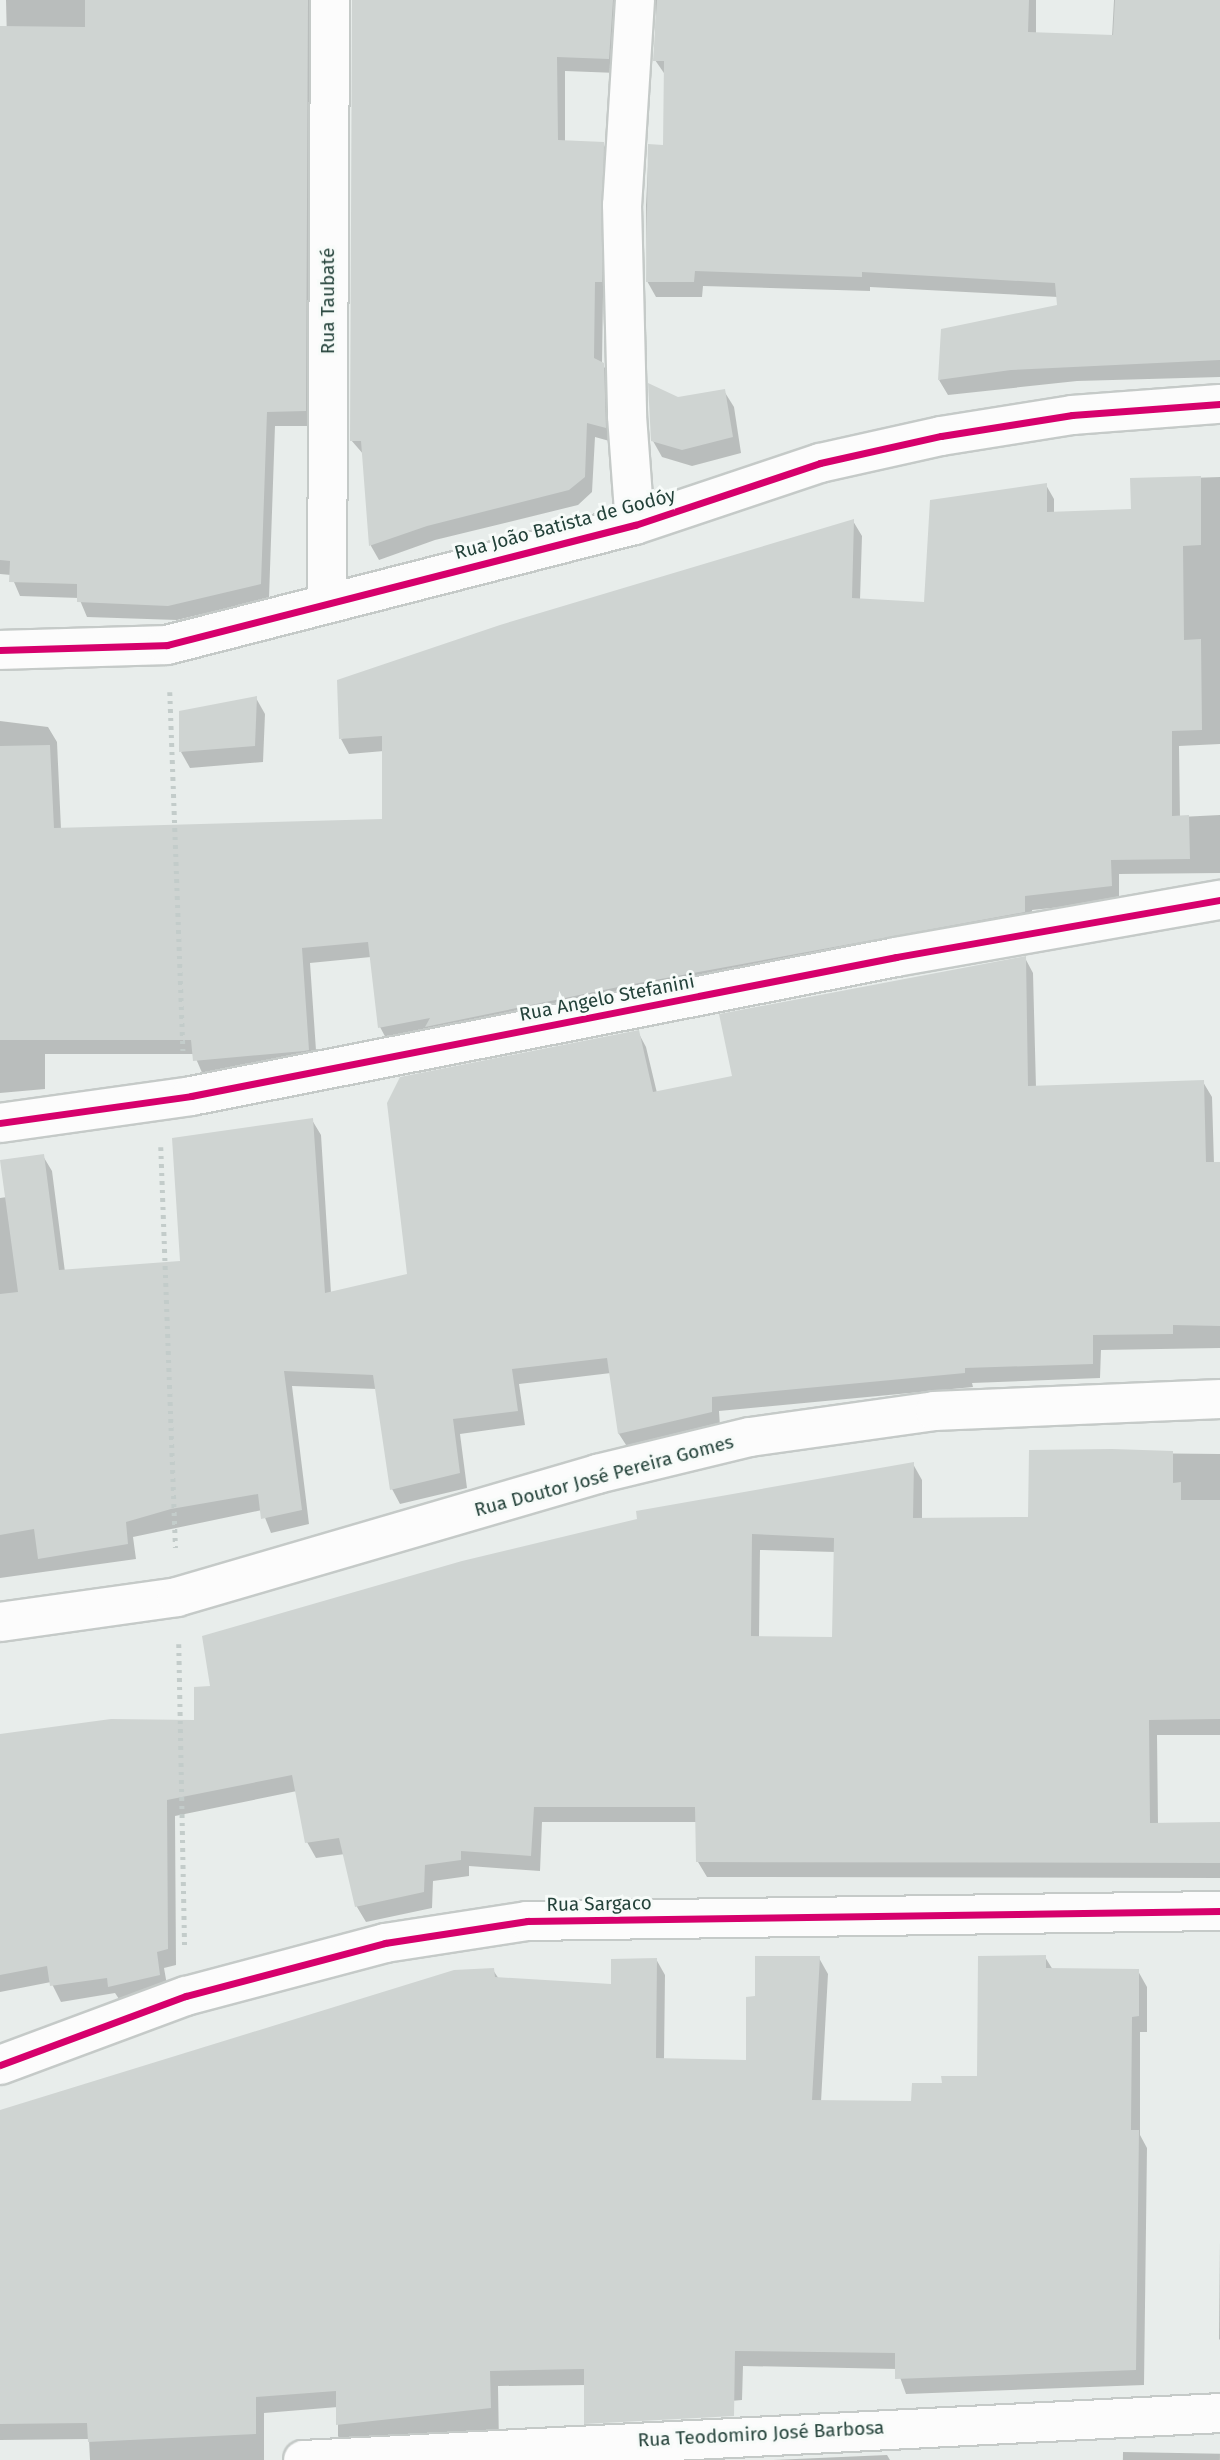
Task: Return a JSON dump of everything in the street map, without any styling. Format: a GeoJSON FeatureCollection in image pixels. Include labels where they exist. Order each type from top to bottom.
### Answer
{"type":"FeatureCollection","features":[{"type":"Feature","properties":{"kind":"street","name":"Rua Taubaté"},"geometry":{"type":"LineString","coordinates":[[327,602],[330,0]]}},
{"type":"Feature","properties":{"kind":"street"},"geometry":{"type":"LineString","coordinates":[[635,0],[622,205],[627,416],[635,525]]}},
{"type":"Feature","properties":{"kind":"street","name":"Rua João Batista de Godóy"},"geometry":{"type":"LineString","coordinates":[[0,650],[167,645],[635,525],[820,463],[941,436],[1072,415],[1220,404]]}},
{"type":"Feature","properties":{"kind":"street","name":"Rua Angelo Stefanini"},"geometry":{"type":"LineString","coordinates":[[0,1123],[175,1099],[896,957],[1220,900]]}},
{"type":"Feature","properties":{"kind":"street","name":"Rua Doutor José Pereira Gomes"},"geometry":{"type":"LineString","coordinates":[[0,1622],[177,1597],[597,1475],[750,1437],[934,1411],[1220,1399]]}},
{"type":"Feature","properties":{"kind":"street","name":"Rua Sargaco"},"geometry":{"type":"LineString","coordinates":[[0,2065],[187,1996],[384,1944],[527,1921],[1220,1911]]}},
{"type":"Feature","properties":{"kind":"street","name":"Rua Teodomiro José Barbosa"},"geometry":{"type":"LineString","coordinates":[[303,2460],[1220,2413]]}},
{"type":"Feature","properties":{"kind":"path"},"geometry":{"type":"LineString","coordinates":[[167,645],[181,1034],[175,1099],[177,1597],[187,1996]]}},
{"type":"Feature","properties":{"kind":"building"},"geometry":{"type":"Polygon","coordinates":[[[85,0],[308,0],[306,411],[267,412],[261,584],[168,606],[77,602],[77,584],[9,582],[10,561],[0,560],[0,26],[85,27],[85,0]]]}},
{"type":"Feature","properties":{"kind":"building"},"geometry":{"type":"Polygon","coordinates":[[[352,0],[613,0],[609,59],[557,57],[558,140],[604,142],[602,282],[595,282],[594,358],[604,363],[606,428],[587,423],[585,477],[569,490],[427,526],[369,546],[361,441],[350,441],[352,0]]]}},
{"type":"Feature","properties":{"kind":"building"},"geometry":{"type":"Polygon","coordinates":[[[657,0],[1029,0],[1028,32],[1113,35],[1115,0],[1220,0],[1220,360],[1011,370],[938,380],[941,329],[1057,305],[1055,283],[862,272],[862,277],[695,271],[694,282],[646,282],[648,144],[663,145],[664,61],[653,61],[657,0]]]}},
{"type":"Feature","properties":{"kind":"building"},"geometry":{"type":"Polygon","coordinates":[[[648,383],[678,397],[725,389],[733,437],[682,450],[651,441],[648,383]]]}},
{"type":"Feature","properties":{"kind":"building"},"geometry":{"type":"Polygon","coordinates":[[[1201,476],[1201,545],[1183,546],[1184,640],[1201,639],[1202,730],[1172,731],[1172,816],[1189,815],[1190,859],[1111,860],[1112,886],[1025,896],[1025,912],[628,985],[425,1027],[430,1018],[378,1028],[368,942],[302,948],[309,1050],[304,1051],[193,1061],[191,1040],[0,1040],[0,746],[50,745],[54,828],[382,819],[382,736],[339,739],[337,680],[500,625],[854,519],[852,598],[924,602],[930,500],[1047,483],[1047,512],[1131,509],[1130,478],[1201,476]]]}},
{"type":"Feature","properties":{"kind":"building"},"geometry":{"type":"Polygon","coordinates":[[[257,696],[255,746],[179,752],[179,711],[257,696]]]}},
{"type":"Feature","properties":{"kind":"building"},"geometry":{"type":"Polygon","coordinates":[[[1026,956],[1028,1086],[1204,1080],[1206,1162],[1220,1162],[1220,1326],[1173,1325],[1173,1334],[1093,1335],[1093,1364],[965,1368],[965,1373],[712,1397],[712,1412],[618,1434],[607,1358],[512,1369],[518,1411],[453,1419],[460,1473],[390,1490],[373,1375],[284,1371],[302,1510],[261,1519],[258,1494],[171,1509],[126,1522],[128,1544],[38,1559],[34,1529],[0,1535],[0,1294],[18,1292],[0,1160],[44,1154],[59,1270],[180,1261],[172,1138],[313,1118],[325,1293],[407,1274],[387,1103],[400,1077],[639,1030],[653,1092],[732,1076],[719,1014],[1026,956]]]}},
{"type":"Feature","properties":{"kind":"building"},"geometry":{"type":"Polygon","coordinates":[[[1029,1450],[1173,1451],[1173,1483],[1181,1482],[1181,1500],[1220,1500],[1220,1719],[1149,1720],[1150,1823],[1220,1822],[1220,1863],[696,1862],[695,1807],[534,1807],[531,1856],[461,1851],[461,1860],[425,1865],[424,1892],[355,1907],[339,1838],[305,1843],[292,1775],[167,1800],[168,1949],[157,1952],[160,1975],[108,1987],[107,1978],[50,1986],[47,1966],[0,1975],[0,1734],[111,1719],[194,1720],[194,1687],[210,1686],[202,1636],[462,1561],[637,1519],[636,1511],[914,1462],[913,1518],[1028,1517],[1029,1450]],[[752,1534],[751,1636],[832,1637],[834,1538],[752,1534]]]}},
{"type":"Feature","properties":{"kind":"building"},"geometry":{"type":"Polygon","coordinates":[[[1046,1955],[1046,1968],[1139,1969],[1139,2016],[1132,2017],[1131,2130],[1139,2130],[1136,2370],[895,2379],[895,2353],[735,2351],[734,2416],[584,2424],[584,2369],[490,2371],[491,2408],[336,2425],[336,2391],[256,2397],[256,2434],[88,2442],[87,2423],[0,2424],[0,2110],[454,1970],[494,1968],[495,1977],[611,1984],[611,1959],[657,1958],[656,2058],[746,2060],[746,1997],[755,1996],[755,1956],[820,1956],[812,2100],[911,2101],[912,2083],[942,2083],[941,2076],[977,2076],[978,1956],[1046,1955]]]}},
{"type":"Feature","properties":{"kind":"cycle path"},"geometry":{"type":"LineString","coordinates":[[0,650],[167,645],[635,525],[820,463],[941,436],[1072,415],[1220,404]]}},
{"type":"Feature","properties":{"kind":"cycle path"},"geometry":{"type":"LineString","coordinates":[[0,1123],[191,1096],[896,957],[1220,900]]}},
{"type":"Feature","properties":{"kind":"cycle path"},"geometry":{"type":"LineString","coordinates":[[0,2065],[186,1996],[385,1943],[527,1921],[1220,1911]]}}]}
